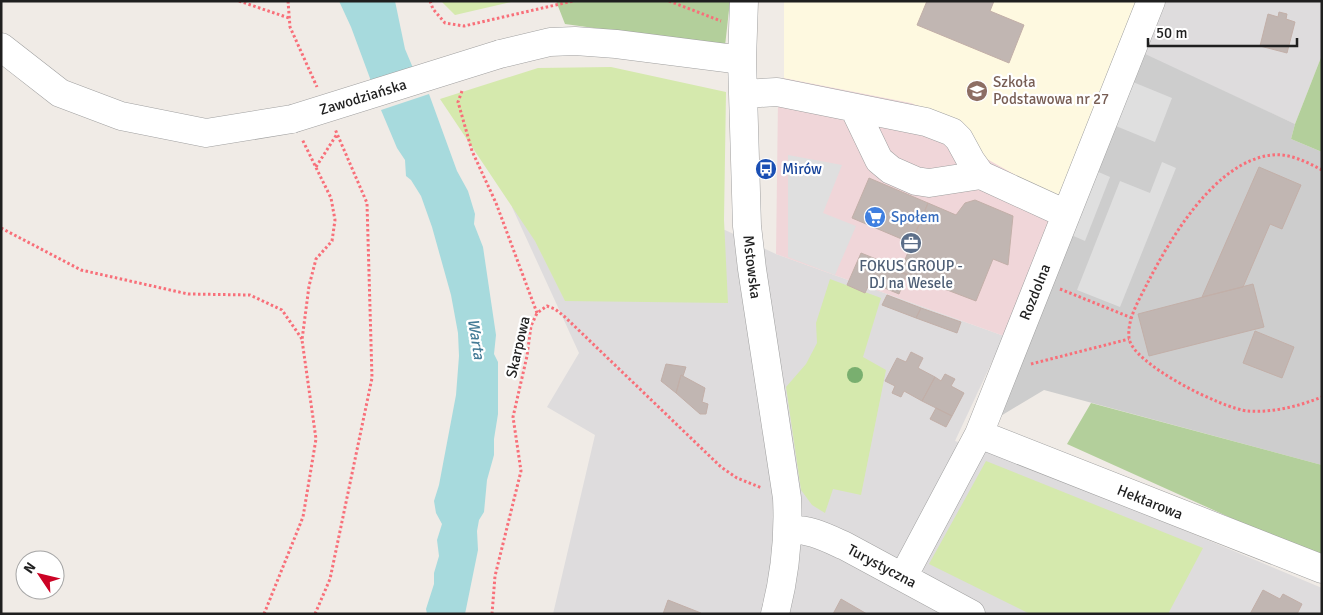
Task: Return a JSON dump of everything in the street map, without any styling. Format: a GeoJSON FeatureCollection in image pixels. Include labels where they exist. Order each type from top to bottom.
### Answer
{"type":"FeatureCollection","features":[{"type":"Feature","properties":{"kind":"street","name":"Mstowska"},"geometry":{"type":"LineString","coordinates":[[744,1],[742,60],[744,181],[751,261],[787,498],[789,530],[775,614]]}},
{"type":"Feature","properties":{"kind":"street","name":"Rozdolna"},"geometry":{"type":"LineString","coordinates":[[904,577],[979,434],[1151,1]]}},
{"type":"Feature","properties":{"kind":"street","name":"Zawodziańska"},"geometry":{"type":"LineString","coordinates":[[1,47],[60,93],[121,116],[206,133],[292,119],[500,54],[550,42],[575,40],[742,60]]}},
{"type":"Feature","properties":{"kind":"street"},"geometry":{"type":"LineString","coordinates":[[743,94],[777,92],[926,122],[952,132],[959,139],[981,175],[1066,214]]}},
{"type":"Feature","properties":{"kind":"street"},"geometry":{"type":"LineString","coordinates":[[854,108],[879,160],[891,170],[916,181],[929,183],[981,175]]}},
{"type":"Feature","properties":{"kind":"street","name":"Hektarowa"},"geometry":{"type":"LineString","coordinates":[[979,434],[1322,570]]}},
{"type":"Feature","properties":{"kind":"street","name":"Turystyczna"},"geometry":{"type":"LineString","coordinates":[[789,530],[800,529],[826,537],[972,614]]}},
{"type":"Feature","properties":{"kind":"path"},"geometry":{"type":"LineString","coordinates":[[239,1],[289,18]]}},
{"type":"Feature","properties":{"kind":"path"},"geometry":{"type":"LineString","coordinates":[[288,1],[290,27],[317,88]]}},
{"type":"Feature","properties":{"kind":"path"},"geometry":{"type":"LineString","coordinates":[[430,1],[433,9],[445,23],[464,26],[573,1]]}},
{"type":"Feature","properties":{"kind":"path"},"geometry":{"type":"LineString","coordinates":[[669,1],[743,30]]}},
{"type":"Feature","properties":{"kind":"path"},"geometry":{"type":"LineString","coordinates":[[462,89],[458,102],[472,152],[496,203],[537,313]]}},
{"type":"Feature","properties":{"kind":"path"},"geometry":{"type":"LineString","coordinates":[[264,614],[303,517],[316,439],[302,340],[309,286],[316,259],[332,241],[336,220],[331,198],[292,119]]}},
{"type":"Feature","properties":{"kind":"path"},"geometry":{"type":"LineString","coordinates":[[315,614],[330,579],[372,378],[367,203],[333,124]]}},
{"type":"Feature","properties":{"kind":"path"},"geometry":{"type":"LineString","coordinates":[[316,168],[337,134]]}},
{"type":"Feature","properties":{"kind":"path"},"geometry":{"type":"LineString","coordinates":[[1322,170],[1292,157],[1272,155],[1240,166],[1220,181],[1200,200],[1182,223],[1158,262],[1132,318],[1129,339],[1142,359],[1173,379],[1227,406],[1248,411],[1272,410],[1300,405],[1322,397]]}},
{"type":"Feature","properties":{"kind":"path"},"geometry":{"type":"LineString","coordinates":[[1,228],[81,270],[188,294],[250,295],[282,310],[302,340]]}},
{"type":"Feature","properties":{"kind":"path"},"geometry":{"type":"LineString","coordinates":[[1075,295],[1132,318]]}},
{"type":"Feature","properties":{"kind":"path","name":"Skarpowa"},"geometry":{"type":"LineString","coordinates":[[492,614],[495,576],[521,471],[513,416],[527,356],[531,326],[537,313],[546,306],[555,309],[565,317],[720,468],[737,478],[787,498]]}},
{"type":"Feature","properties":{"kind":"path"},"geometry":{"type":"LineString","coordinates":[[1041,361],[1129,339]]}},
{"type":"Feature","properties":{"kind":"shaded area","name":"Szkoła Podstawowa nr 27"},"geometry":{"type":"Polygon","coordinates":[[[784,1],[1143,1],[1061,201],[987,159],[959,121],[911,103],[784,78],[784,1]]]}},
{"type":"Feature","properties":{"kind":"shaded area"},"geometry":{"type":"Polygon","coordinates":[[[1164,1],[1322,1],[1322,55],[1295,124],[1143,54],[1164,1]]]}},
{"type":"Feature","properties":{"kind":"shaded area"},"geometry":{"type":"Polygon","coordinates":[[[1143,53],[1295,124],[1291,139],[1322,152],[1322,465],[1044,390],[999,417],[1143,53]]]}},
{"type":"Feature","properties":{"kind":"shaded area"},"geometry":{"type":"Polygon","coordinates":[[[784,78],[911,103],[959,121],[1061,201],[1004,336],[776,254],[778,100],[784,78]]]}},
{"type":"Feature","properties":{"kind":"shaded area"},"geometry":{"type":"Polygon","coordinates":[[[1128,80],[1172,98],[1155,142],[1111,124],[1128,80]]]}},
{"type":"Feature","properties":{"kind":"shaded area"},"geometry":{"type":"Polygon","coordinates":[[[788,155],[842,165],[823,213],[856,226],[835,275],[788,257],[788,155]]]}},
{"type":"Feature","properties":{"kind":"shaded area"},"geometry":{"type":"Polygon","coordinates":[[[1162,162],[1176,168],[1120,307],[1077,290],[1120,181],[1150,193],[1162,162]]]}},
{"type":"Feature","properties":{"kind":"shaded area"},"geometry":{"type":"Polygon","coordinates":[[[1094,170],[1110,177],[1085,241],[1069,234],[1094,170]]]}},
{"type":"Feature","properties":{"kind":"shaded area"},"geometry":{"type":"Polygon","coordinates":[[[512,207],[725,230],[776,254],[1004,336],[955,441],[1031,466],[1322,588],[1322,614],[553,614],[595,435],[547,407],[579,353],[512,207]]]}},
{"type":"Feature","properties":{"kind":"green space"},"geometry":{"type":"Polygon","coordinates":[[[441,1],[515,1],[455,15],[441,1]]]}},
{"type":"Feature","properties":{"kind":"green space"},"geometry":{"type":"Polygon","coordinates":[[[556,1],[730,1],[725,46],[565,24],[556,1]]]}},
{"type":"Feature","properties":{"kind":"green space"},"geometry":{"type":"Polygon","coordinates":[[[1322,55],[1322,152],[1291,139],[1322,55]]]}},
{"type":"Feature","properties":{"kind":"green space"},"geometry":{"type":"Polygon","coordinates":[[[611,67],[726,92],[724,220],[728,303],[565,301],[535,241],[440,99],[538,68],[611,67]]]}},
{"type":"Feature","properties":{"kind":"green space"},"geometry":{"type":"Polygon","coordinates":[[[830,279],[881,298],[863,357],[886,370],[861,495],[833,489],[825,513],[812,505],[801,490],[786,387],[806,364],[817,343],[816,323],[830,279]]]}},
{"type":"Feature","properties":{"kind":"green space"},"geometry":{"type":"Polygon","coordinates":[[[1091,403],[1322,465],[1322,556],[1311,554],[1067,444],[1091,403]]]}},
{"type":"Feature","properties":{"kind":"green space"},"geometry":{"type":"Polygon","coordinates":[[[986,461],[1203,548],[1168,614],[1030,614],[929,564],[986,461]]]}},
{"type":"Feature","properties":{"kind":"water"},"geometry":{"type":"Polygon","coordinates":[[[339,1],[395,1],[405,49],[413,68],[371,81],[339,1]]]}},
{"type":"Feature","properties":{"kind":"water","name":"Warta"},"geometry":{"type":"Polygon","coordinates":[[[429,94],[457,171],[468,191],[475,214],[474,224],[483,247],[496,335],[494,354],[498,362],[498,414],[494,439],[494,455],[487,480],[484,512],[479,520],[477,531],[478,550],[465,614],[427,614],[426,609],[434,584],[434,573],[439,556],[437,540],[442,524],[436,513],[434,501],[439,485],[456,395],[459,356],[458,333],[451,295],[432,227],[421,196],[411,180],[406,176],[405,160],[397,148],[381,110],[429,94]]]}},
{"type":"Feature","properties":{"kind":"building"},"geometry":{"type":"Polygon","coordinates":[[[927,1],[994,1],[990,11],[1024,25],[1009,63],[917,25],[927,1]]]}},
{"type":"Feature","properties":{"kind":"building"},"geometry":{"type":"Polygon","coordinates":[[[1279,12],[1287,14],[1286,19],[1295,22],[1287,53],[1260,46],[1268,14],[1278,17],[1279,12]]]}},
{"type":"Feature","properties":{"kind":"building"},"geometry":{"type":"Polygon","coordinates":[[[1259,167],[1301,185],[1282,229],[1270,224],[1243,287],[1202,297],[1259,167]]]}},
{"type":"Feature","properties":{"kind":"building"},"geometry":{"type":"Polygon","coordinates":[[[869,178],[928,203],[911,243],[852,218],[869,178]]]}},
{"type":"Feature","properties":{"kind":"building"},"geometry":{"type":"Polygon","coordinates":[[[975,200],[1013,216],[1008,265],[993,259],[976,301],[900,272],[928,203],[956,215],[965,203],[975,200]]]}},
{"type":"Feature","properties":{"kind":"building"},"geometry":{"type":"Polygon","coordinates":[[[861,253],[901,269],[900,272],[907,274],[899,294],[870,282],[865,293],[847,285],[861,253]]]}},
{"type":"Feature","properties":{"kind":"building"},"geometry":{"type":"Polygon","coordinates":[[[1253,284],[1264,327],[1149,356],[1138,314],[1253,284]]]}},
{"type":"Feature","properties":{"kind":"building"},"geometry":{"type":"Polygon","coordinates":[[[887,295],[921,308],[916,318],[882,305],[887,295]]]}},
{"type":"Feature","properties":{"kind":"building"},"geometry":{"type":"Polygon","coordinates":[[[921,308],[961,322],[957,333],[916,318],[921,308]]]}},
{"type":"Feature","properties":{"kind":"building"},"geometry":{"type":"Polygon","coordinates":[[[1255,331],[1294,347],[1282,378],[1243,363],[1255,331]]]}},
{"type":"Feature","properties":{"kind":"building"},"geometry":{"type":"Polygon","coordinates":[[[911,352],[923,358],[918,368],[935,377],[922,401],[904,391],[901,397],[892,393],[895,386],[885,381],[897,358],[906,362],[911,352]]]}},
{"type":"Feature","properties":{"kind":"building"},"geometry":{"type":"Polygon","coordinates":[[[666,364],[686,367],[683,376],[681,375],[676,393],[661,381],[666,364]]]}},
{"type":"Feature","properties":{"kind":"building"},"geometry":{"type":"Polygon","coordinates":[[[945,374],[955,379],[951,386],[964,393],[952,416],[922,401],[935,377],[941,381],[945,374]]]}},
{"type":"Feature","properties":{"kind":"building"},"geometry":{"type":"Polygon","coordinates":[[[681,375],[705,388],[702,402],[708,404],[706,414],[700,414],[676,393],[681,375]]]}},
{"type":"Feature","properties":{"kind":"building"},"geometry":{"type":"Polygon","coordinates":[[[936,408],[952,416],[946,427],[930,419],[936,408]]]}},
{"type":"Feature","properties":{"kind":"building"},"geometry":{"type":"Polygon","coordinates":[[[1263,590],[1280,599],[1283,594],[1302,604],[1297,614],[1250,614],[1263,590]]]}},
{"type":"Feature","properties":{"kind":"building"},"geometry":{"type":"Polygon","coordinates":[[[841,599],[867,614],[833,614],[841,599]]]}},
{"type":"Feature","properties":{"kind":"building"},"geometry":{"type":"Polygon","coordinates":[[[668,600],[701,613],[701,614],[663,614],[668,600]]]}},
{"type":"Feature","properties":{"kind":"place","name":"Szkoła Podstawowa nr 27"},"geometry":{"type":"Point","coordinates":[977,91]}},
{"type":"Feature","properties":{"kind":"place","name":"Mirów"},"geometry":{"type":"Point","coordinates":[766,169]}},
{"type":"Feature","properties":{"kind":"place","name":"Społem"},"geometry":{"type":"Point","coordinates":[875,217]}},
{"type":"Feature","properties":{"kind":"place","name":"FOKUS GROUP - DJ na Wesele"},"geometry":{"type":"Point","coordinates":[911,243]}}]}
